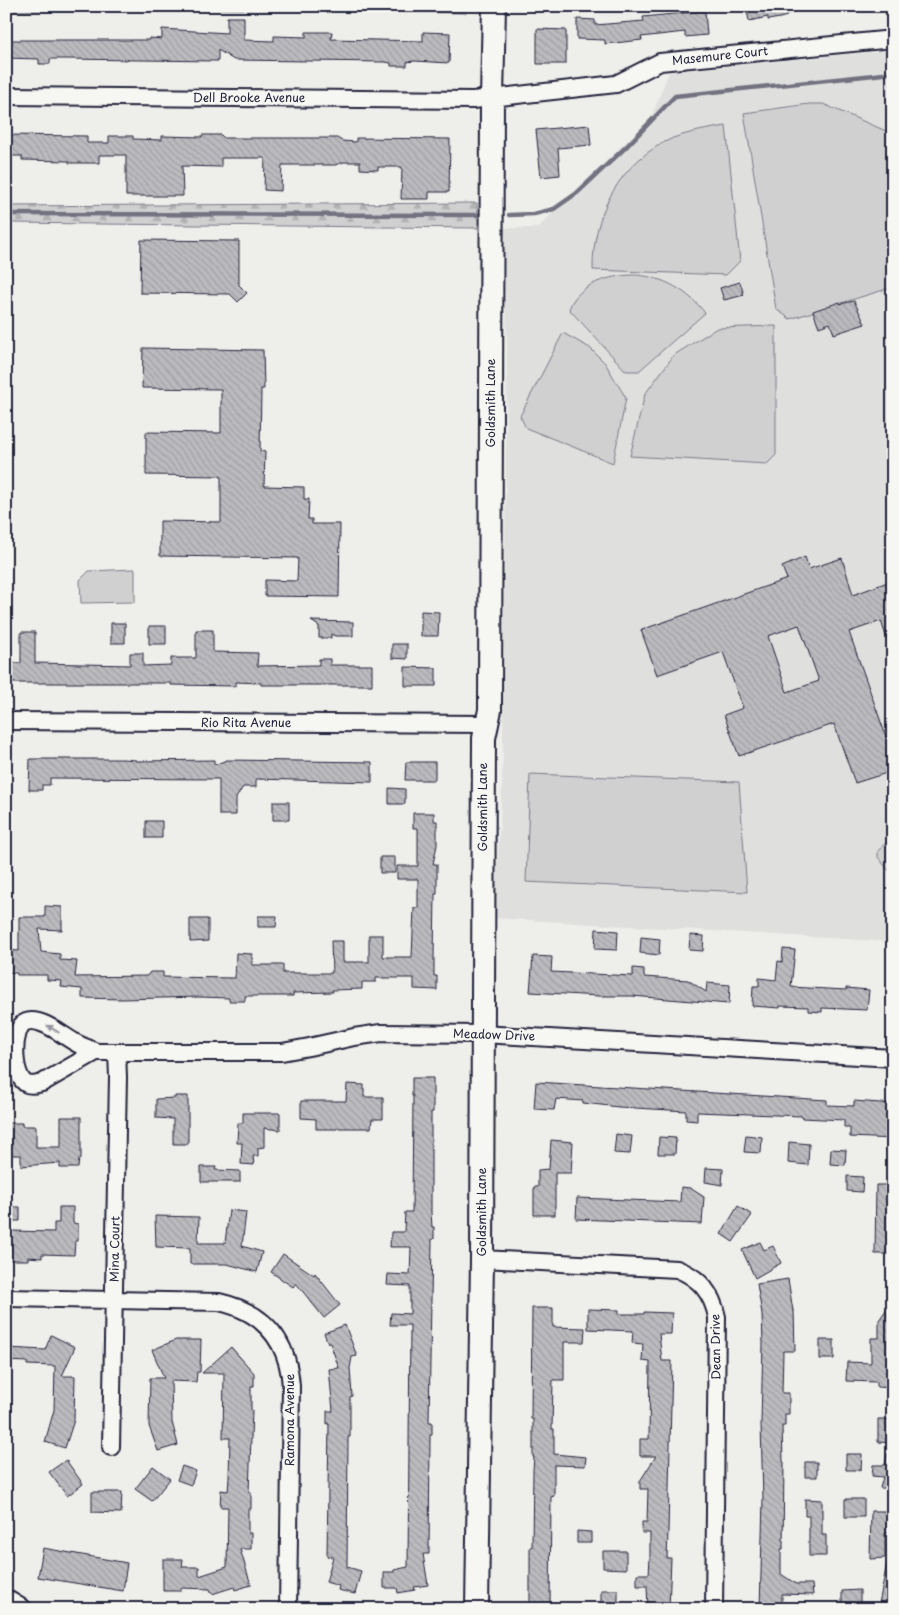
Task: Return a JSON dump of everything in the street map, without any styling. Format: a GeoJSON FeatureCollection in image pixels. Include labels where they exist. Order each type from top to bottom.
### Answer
{"type":"FeatureCollection","features":[{"type":"Feature","properties":{"kind":"street","name":"Goldsmith Lane"},"geometry":{"type":"LineString","coordinates":[[477,1609],[482,1259],[484,738],[490,710],[492,98],[494,12]]}},
{"type":"Feature","properties":{"kind":"street","name":"Masemure Court"},"geometry":{"type":"LineString","coordinates":[[492,98],[616,84],[660,62],[893,39]]}},
{"type":"Feature","properties":{"kind":"street","name":"Dell Brooke Avenue"},"geometry":{"type":"LineString","coordinates":[[6,96],[463,100],[492,98]]}},
{"type":"Feature","properties":{"kind":"street","name":"Rio Rita Avenue"},"geometry":{"type":"LineString","coordinates":[[6,721],[487,724]]}},
{"type":"Feature","properties":{"kind":"street","name":"Meadow Drive"},"geometry":{"type":"LineString","coordinates":[[96,1052],[42,1083],[32,1085],[25,1083],[19,1077],[16,1067],[18,1028],[24,1022],[33,1020],[96,1052],[282,1052],[381,1033],[482,1034],[893,1058]]}},
{"type":"Feature","properties":{"kind":"street","name":"Mina Court"},"geometry":{"type":"LineString","coordinates":[[111,1447],[118,1077],[116,1052]]}},
{"type":"Feature","properties":{"kind":"street","name":"Dean Drive"},"geometry":{"type":"LineString","coordinates":[[482,1259],[676,1269],[699,1281],[712,1297],[717,1317],[714,1609]]}},
{"type":"Feature","properties":{"kind":"street","name":"Ramona Avenue"},"geometry":{"type":"LineString","coordinates":[[6,1298],[219,1302],[235,1305],[259,1318],[269,1328],[280,1343],[288,1361],[292,1386],[288,1609]]}},
{"type":"Feature","properties":{"kind":"street"},"geometry":{"type":"LineString","coordinates":[[6,1598],[24,1609]]}},
{"type":"Feature","properties":{"kind":"shaded area"},"geometry":{"type":"Polygon","coordinates":[[[893,50],[893,942],[494,918],[503,743],[507,344],[503,228],[538,228],[651,118],[669,72],[893,50]]]}},
{"type":"Feature","properties":{"kind":"green space"},"geometry":{"type":"Polygon","coordinates":[[[6,6],[466,6],[466,13],[102,7],[6,12],[6,6]]]}},
{"type":"Feature","properties":{"kind":"green space"},"geometry":{"type":"Polygon","coordinates":[[[809,104],[823,104],[893,134],[893,287],[790,319],[776,309],[744,113],[809,104]]]}},
{"type":"Feature","properties":{"kind":"green space"},"geometry":{"type":"Polygon","coordinates":[[[726,126],[740,261],[726,275],[593,270],[594,249],[604,210],[624,175],[638,160],[654,148],[673,138],[692,132],[726,126]]]}},
{"type":"Feature","properties":{"kind":"green space"},"geometry":{"type":"Polygon","coordinates":[[[477,203],[478,228],[6,223],[6,206],[477,203]]]}},
{"type":"Feature","properties":{"kind":"green space"},"geometry":{"type":"Polygon","coordinates":[[[626,275],[646,276],[675,286],[691,298],[705,313],[639,371],[626,371],[569,309],[573,300],[580,293],[596,282],[626,275]]]}},
{"type":"Feature","properties":{"kind":"green space"},"geometry":{"type":"Polygon","coordinates":[[[776,326],[776,455],[767,464],[630,456],[645,394],[674,355],[717,328],[776,326]]]}},
{"type":"Feature","properties":{"kind":"green space"},"geometry":{"type":"Polygon","coordinates":[[[563,333],[590,348],[605,363],[626,398],[613,463],[526,428],[520,416],[563,333]]]}},
{"type":"Feature","properties":{"kind":"green space"},"geometry":{"type":"Polygon","coordinates":[[[135,569],[135,602],[81,603],[80,580],[89,571],[135,569]]]}},
{"type":"Feature","properties":{"kind":"green space"},"geometry":{"type":"Polygon","coordinates":[[[530,774],[739,782],[747,892],[526,882],[530,774]]]}},
{"type":"Feature","properties":{"kind":"green space"},"geometry":{"type":"Polygon","coordinates":[[[893,835],[893,872],[888,870],[878,857],[878,851],[893,835]]]}},
{"type":"Feature","properties":{"kind":"building"},"geometry":{"type":"Polygon","coordinates":[[[746,6],[795,6],[795,12],[780,18],[768,20],[768,17],[749,21],[746,6]]]}},
{"type":"Feature","properties":{"kind":"building"},"geometry":{"type":"Polygon","coordinates":[[[705,11],[707,35],[685,37],[685,32],[641,37],[642,40],[605,44],[605,40],[577,39],[577,19],[595,20],[595,25],[644,21],[643,17],[705,11]]]}},
{"type":"Feature","properties":{"kind":"building"},"geometry":{"type":"Polygon","coordinates":[[[227,17],[244,17],[244,40],[274,41],[274,36],[306,37],[306,32],[332,32],[331,39],[423,41],[423,32],[450,33],[449,63],[415,61],[407,62],[407,66],[391,66],[391,63],[385,62],[234,60],[218,50],[218,61],[50,59],[50,64],[39,64],[39,59],[6,58],[6,40],[149,40],[149,38],[162,39],[162,29],[227,33],[227,17]]]}},
{"type":"Feature","properties":{"kind":"building"},"geometry":{"type":"Polygon","coordinates":[[[537,29],[566,30],[566,64],[537,64],[537,29]]]}},
{"type":"Feature","properties":{"kind":"building"},"geometry":{"type":"Polygon","coordinates":[[[589,125],[591,145],[558,148],[560,175],[541,177],[536,130],[589,125]]]}},
{"type":"Feature","properties":{"kind":"building"},"geometry":{"type":"Polygon","coordinates":[[[6,135],[87,136],[87,143],[109,143],[109,136],[133,136],[133,139],[162,140],[162,136],[202,137],[202,135],[221,135],[224,138],[337,138],[342,141],[356,142],[356,138],[450,139],[449,192],[429,192],[429,199],[401,199],[402,167],[378,167],[378,170],[360,169],[360,162],[344,162],[335,165],[282,165],[281,191],[264,190],[265,158],[221,158],[221,167],[182,166],[183,196],[126,196],[126,155],[99,155],[99,163],[22,160],[22,156],[6,156],[6,135]]]}},
{"type":"Feature","properties":{"kind":"building"},"geometry":{"type":"Polygon","coordinates":[[[141,240],[239,241],[239,285],[247,293],[238,302],[230,294],[140,293],[141,240]]]}},
{"type":"Feature","properties":{"kind":"building"},"geometry":{"type":"Polygon","coordinates":[[[740,282],[744,295],[724,300],[720,288],[740,282]]]}},
{"type":"Feature","properties":{"kind":"building"},"geometry":{"type":"Polygon","coordinates":[[[854,301],[865,324],[834,334],[830,323],[819,327],[813,311],[840,302],[840,304],[854,301]]]}},
{"type":"Feature","properties":{"kind":"building"},"geometry":{"type":"Polygon","coordinates":[[[143,348],[263,350],[264,389],[261,389],[260,451],[265,452],[264,486],[304,487],[304,499],[309,499],[308,519],[312,519],[312,524],[340,524],[339,597],[265,596],[265,580],[297,581],[298,558],[160,556],[160,521],[221,522],[221,476],[146,475],[146,432],[221,433],[221,389],[142,388],[143,348]]]}},
{"type":"Feature","properties":{"kind":"building"},"geometry":{"type":"Polygon","coordinates":[[[805,557],[809,569],[842,558],[853,595],[893,580],[893,651],[891,651],[881,621],[849,632],[893,756],[893,771],[855,783],[834,724],[739,756],[724,715],[743,708],[723,652],[657,675],[641,630],[787,579],[782,567],[805,557]],[[799,625],[768,636],[787,692],[819,681],[799,625]]]}},
{"type":"Feature","properties":{"kind":"building"},"geometry":{"type":"Polygon","coordinates":[[[421,611],[439,612],[438,636],[421,636],[421,611]]]}},
{"type":"Feature","properties":{"kind":"building"},"geometry":{"type":"Polygon","coordinates":[[[311,621],[353,622],[353,636],[335,636],[331,634],[331,638],[319,638],[319,626],[311,621]]]}},
{"type":"Feature","properties":{"kind":"building"},"geometry":{"type":"Polygon","coordinates":[[[111,623],[125,623],[125,643],[111,643],[111,623]]]}},
{"type":"Feature","properties":{"kind":"building"},"geometry":{"type":"Polygon","coordinates":[[[149,626],[166,626],[166,644],[149,644],[149,626]]]}},
{"type":"Feature","properties":{"kind":"building"},"geometry":{"type":"Polygon","coordinates":[[[196,630],[213,630],[213,652],[258,653],[257,666],[319,665],[319,659],[330,659],[330,665],[372,665],[372,685],[261,685],[261,683],[236,682],[236,686],[171,685],[171,683],[6,683],[6,663],[21,663],[21,632],[35,632],[35,663],[130,665],[130,653],[143,653],[143,666],[171,665],[171,658],[196,658],[196,630]]]}},
{"type":"Feature","properties":{"kind":"building"},"geometry":{"type":"Polygon","coordinates":[[[392,644],[407,644],[407,659],[392,658],[392,644]]]}},
{"type":"Feature","properties":{"kind":"building"},"geometry":{"type":"Polygon","coordinates":[[[405,667],[436,668],[436,686],[405,686],[405,667]]]}},
{"type":"Feature","properties":{"kind":"building"},"geometry":{"type":"Polygon","coordinates":[[[30,759],[214,760],[214,765],[227,760],[372,762],[372,782],[256,779],[256,787],[243,787],[236,798],[236,815],[219,815],[219,779],[50,778],[50,785],[42,785],[42,790],[29,790],[30,759]]]}},
{"type":"Feature","properties":{"kind":"building"},"geometry":{"type":"Polygon","coordinates":[[[406,762],[435,762],[435,780],[405,780],[406,762]]]}},
{"type":"Feature","properties":{"kind":"building"},"geometry":{"type":"Polygon","coordinates":[[[389,788],[405,789],[405,804],[389,804],[389,788]]]}},
{"type":"Feature","properties":{"kind":"building"},"geometry":{"type":"Polygon","coordinates":[[[273,802],[289,802],[289,820],[273,820],[273,802]]]}},
{"type":"Feature","properties":{"kind":"building"},"geometry":{"type":"Polygon","coordinates":[[[413,813],[434,813],[434,821],[437,821],[437,845],[433,864],[437,864],[434,976],[437,976],[437,990],[414,989],[414,978],[376,978],[376,982],[362,982],[362,989],[293,993],[293,996],[245,996],[245,1001],[229,1001],[229,998],[200,997],[82,998],[82,989],[61,987],[62,981],[47,980],[47,975],[17,975],[17,973],[6,972],[6,950],[19,951],[19,917],[45,917],[45,906],[62,907],[62,930],[39,929],[41,952],[60,954],[60,960],[77,961],[75,977],[147,976],[150,972],[163,972],[163,977],[235,978],[236,953],[252,954],[252,965],[283,965],[283,973],[332,973],[331,941],[343,941],[343,962],[369,962],[369,935],[383,935],[383,957],[412,957],[414,908],[418,908],[418,879],[397,879],[397,866],[418,866],[418,828],[413,828],[413,813]]]}},
{"type":"Feature","properties":{"kind":"building"},"geometry":{"type":"Polygon","coordinates":[[[146,821],[162,821],[162,838],[146,838],[146,821]]]}},
{"type":"Feature","properties":{"kind":"building"},"geometry":{"type":"Polygon","coordinates":[[[380,857],[395,857],[395,873],[380,873],[380,857]]]}},
{"type":"Feature","properties":{"kind":"building"},"geometry":{"type":"Polygon","coordinates":[[[258,916],[277,916],[276,927],[258,927],[258,916]]]}},
{"type":"Feature","properties":{"kind":"building"},"geometry":{"type":"Polygon","coordinates":[[[190,919],[208,919],[208,941],[190,942],[190,919]]]}},
{"type":"Feature","properties":{"kind":"building"},"geometry":{"type":"Polygon","coordinates":[[[596,929],[618,931],[617,950],[595,949],[596,929]]]}},
{"type":"Feature","properties":{"kind":"building"},"geometry":{"type":"Polygon","coordinates":[[[690,935],[704,936],[703,951],[689,950],[690,935]]]}},
{"type":"Feature","properties":{"kind":"building"},"geometry":{"type":"Polygon","coordinates":[[[641,937],[660,939],[659,955],[640,953],[641,937]]]}},
{"type":"Feature","properties":{"kind":"building"},"geometry":{"type":"Polygon","coordinates":[[[783,949],[795,950],[791,987],[869,990],[867,1010],[822,1008],[822,1012],[808,1011],[808,1007],[752,1006],[753,986],[759,986],[759,978],[776,980],[778,961],[782,962],[783,949]]]}},
{"type":"Feature","properties":{"kind":"building"},"geometry":{"type":"Polygon","coordinates":[[[533,956],[552,957],[551,972],[633,976],[633,968],[644,969],[644,977],[688,980],[706,992],[707,983],[730,985],[729,1004],[632,996],[530,992],[533,956]]]}},
{"type":"Feature","properties":{"kind":"building"},"geometry":{"type":"Polygon","coordinates":[[[412,1078],[433,1078],[431,1212],[434,1239],[432,1239],[429,1422],[432,1422],[432,1435],[430,1435],[429,1554],[423,1554],[428,1585],[414,1587],[415,1590],[398,1593],[397,1588],[384,1588],[384,1572],[394,1572],[394,1570],[408,1567],[410,1325],[390,1325],[391,1313],[410,1314],[410,1286],[387,1285],[388,1274],[410,1275],[411,1247],[390,1247],[391,1232],[404,1232],[405,1212],[412,1212],[412,1078]]]}},
{"type":"Feature","properties":{"kind":"building"},"geometry":{"type":"Polygon","coordinates":[[[536,1082],[827,1100],[827,1105],[854,1106],[854,1101],[893,1104],[893,1139],[850,1137],[850,1127],[844,1127],[844,1120],[802,1118],[802,1116],[697,1112],[697,1121],[686,1120],[686,1111],[619,1107],[556,1099],[554,1110],[534,1109],[536,1082]]]}},
{"type":"Feature","properties":{"kind":"building"},"geometry":{"type":"Polygon","coordinates":[[[347,1084],[364,1085],[364,1097],[383,1097],[383,1119],[372,1119],[371,1128],[316,1129],[316,1119],[301,1118],[301,1101],[346,1101],[347,1084]]]}},
{"type":"Feature","properties":{"kind":"building"},"geometry":{"type":"Polygon","coordinates":[[[175,1096],[188,1096],[188,1144],[173,1144],[173,1119],[156,1118],[156,1099],[175,1098],[175,1096]]]}},
{"type":"Feature","properties":{"kind":"building"},"geometry":{"type":"Polygon","coordinates":[[[243,1113],[280,1113],[280,1130],[264,1128],[264,1147],[258,1148],[258,1156],[253,1156],[254,1165],[241,1164],[242,1143],[237,1143],[238,1123],[243,1123],[243,1113]]]}},
{"type":"Feature","properties":{"kind":"building"},"geometry":{"type":"Polygon","coordinates":[[[61,1117],[81,1117],[81,1159],[79,1159],[78,1168],[60,1168],[60,1163],[21,1166],[21,1155],[8,1155],[9,1153],[6,1153],[7,1123],[22,1123],[22,1126],[36,1126],[36,1147],[61,1147],[61,1117]]]}},
{"type":"Feature","properties":{"kind":"building"},"geometry":{"type":"Polygon","coordinates":[[[616,1134],[632,1136],[630,1154],[614,1153],[616,1134]]]}},
{"type":"Feature","properties":{"kind":"building"},"geometry":{"type":"Polygon","coordinates":[[[746,1135],[762,1137],[761,1153],[744,1152],[746,1135]]]}},
{"type":"Feature","properties":{"kind":"building"},"geometry":{"type":"Polygon","coordinates":[[[659,1137],[676,1138],[675,1154],[658,1154],[659,1137]]]}},
{"type":"Feature","properties":{"kind":"building"},"geometry":{"type":"Polygon","coordinates":[[[551,1140],[573,1142],[571,1173],[555,1173],[555,1215],[534,1215],[534,1187],[538,1187],[538,1170],[549,1169],[551,1140]]]}},
{"type":"Feature","properties":{"kind":"building"},"geometry":{"type":"Polygon","coordinates":[[[789,1142],[809,1144],[808,1165],[788,1163],[789,1142]]]}},
{"type":"Feature","properties":{"kind":"building"},"geometry":{"type":"Polygon","coordinates":[[[831,1149],[846,1150],[845,1165],[830,1164],[831,1149]]]}},
{"type":"Feature","properties":{"kind":"building"},"geometry":{"type":"Polygon","coordinates":[[[201,1167],[216,1167],[215,1170],[240,1171],[240,1182],[201,1182],[201,1167]]]}},
{"type":"Feature","properties":{"kind":"building"},"geometry":{"type":"Polygon","coordinates":[[[706,1168],[723,1169],[722,1185],[705,1182],[706,1168]]]}},
{"type":"Feature","properties":{"kind":"building"},"geometry":{"type":"Polygon","coordinates":[[[847,1176],[863,1177],[862,1192],[847,1191],[847,1176]]]}},
{"type":"Feature","properties":{"kind":"building"},"geometry":{"type":"Polygon","coordinates":[[[876,1185],[893,1185],[893,1254],[875,1254],[876,1185]]]}},
{"type":"Feature","properties":{"kind":"building"},"geometry":{"type":"Polygon","coordinates":[[[681,1187],[690,1188],[704,1197],[702,1224],[576,1219],[577,1198],[680,1202],[681,1187]]]}},
{"type":"Feature","properties":{"kind":"building"},"geometry":{"type":"Polygon","coordinates":[[[738,1206],[752,1215],[733,1242],[721,1234],[738,1206]]]}},
{"type":"Feature","properties":{"kind":"building"},"geometry":{"type":"Polygon","coordinates":[[[6,1207],[20,1207],[20,1221],[6,1221],[6,1207]]]}},
{"type":"Feature","properties":{"kind":"building"},"geometry":{"type":"Polygon","coordinates":[[[59,1207],[73,1207],[73,1223],[78,1224],[78,1241],[75,1241],[74,1255],[42,1254],[42,1258],[28,1257],[28,1260],[10,1260],[11,1231],[54,1232],[54,1223],[59,1223],[59,1207]]]}},
{"type":"Feature","properties":{"kind":"building"},"geometry":{"type":"Polygon","coordinates":[[[229,1210],[246,1212],[242,1246],[262,1252],[257,1272],[227,1264],[190,1264],[190,1248],[156,1247],[155,1216],[199,1217],[198,1243],[225,1243],[229,1210]]]}},
{"type":"Feature","properties":{"kind":"building"},"geometry":{"type":"Polygon","coordinates":[[[760,1242],[764,1250],[773,1246],[781,1263],[755,1278],[742,1250],[760,1242]]]}},
{"type":"Feature","properties":{"kind":"building"},"geometry":{"type":"Polygon","coordinates":[[[283,1254],[314,1275],[315,1273],[340,1305],[324,1318],[296,1283],[293,1287],[271,1272],[283,1254]]]}},
{"type":"Feature","properties":{"kind":"building"},"geometry":{"type":"Polygon","coordinates":[[[788,1279],[794,1311],[795,1351],[783,1351],[782,1393],[789,1393],[789,1414],[785,1414],[785,1426],[782,1426],[784,1462],[781,1574],[796,1584],[812,1584],[813,1595],[782,1594],[782,1609],[760,1609],[763,1500],[761,1423],[763,1343],[762,1314],[757,1284],[788,1279]]]}},
{"type":"Feature","properties":{"kind":"building"},"geometry":{"type":"Polygon","coordinates":[[[893,1300],[893,1388],[877,1387],[877,1382],[846,1381],[847,1362],[871,1363],[871,1338],[879,1338],[879,1320],[893,1300]]]}},
{"type":"Feature","properties":{"kind":"building"},"geometry":{"type":"Polygon","coordinates":[[[532,1308],[553,1308],[553,1327],[585,1328],[584,1342],[564,1342],[564,1380],[553,1380],[552,1429],[554,1429],[554,1454],[586,1457],[585,1466],[554,1465],[554,1496],[551,1497],[550,1609],[530,1609],[530,1547],[532,1547],[534,1457],[533,1419],[531,1419],[532,1308]]]}},
{"type":"Feature","properties":{"kind":"building"},"geometry":{"type":"Polygon","coordinates":[[[588,1309],[619,1310],[619,1314],[644,1314],[644,1312],[672,1313],[671,1334],[659,1334],[662,1361],[672,1361],[667,1558],[671,1558],[669,1609],[648,1609],[647,1586],[637,1586],[637,1574],[649,1574],[650,1558],[650,1533],[642,1533],[642,1522],[647,1522],[648,1489],[640,1489],[640,1481],[656,1456],[640,1456],[640,1439],[649,1439],[650,1362],[642,1361],[643,1344],[632,1343],[633,1331],[588,1329],[588,1309]]]}},
{"type":"Feature","properties":{"kind":"building"},"geometry":{"type":"Polygon","coordinates":[[[345,1325],[357,1356],[352,1357],[350,1368],[352,1396],[350,1397],[350,1437],[348,1437],[347,1567],[361,1571],[355,1594],[338,1590],[339,1586],[326,1582],[333,1557],[327,1556],[329,1424],[327,1424],[327,1411],[333,1411],[329,1369],[339,1368],[330,1343],[328,1343],[324,1333],[345,1325]]]}},
{"type":"Feature","properties":{"kind":"building"},"geometry":{"type":"Polygon","coordinates":[[[51,1335],[75,1347],[62,1376],[75,1376],[74,1420],[65,1448],[45,1442],[54,1410],[55,1366],[27,1365],[27,1362],[6,1361],[7,1348],[45,1350],[51,1335]]]}},
{"type":"Feature","properties":{"kind":"building"},"geometry":{"type":"Polygon","coordinates":[[[176,1340],[201,1340],[200,1372],[197,1372],[196,1382],[171,1381],[172,1422],[178,1445],[158,1451],[149,1426],[150,1378],[164,1378],[152,1350],[176,1340]]]}},
{"type":"Feature","properties":{"kind":"building"},"geometry":{"type":"Polygon","coordinates":[[[820,1340],[834,1340],[834,1359],[820,1359],[820,1340]]]}},
{"type":"Feature","properties":{"kind":"building"},"geometry":{"type":"Polygon","coordinates":[[[231,1347],[254,1373],[254,1386],[251,1386],[249,1492],[251,1492],[251,1509],[248,1509],[248,1533],[251,1533],[251,1549],[240,1549],[251,1585],[235,1590],[234,1587],[212,1594],[210,1589],[181,1588],[181,1591],[163,1591],[163,1559],[183,1559],[182,1567],[199,1567],[199,1576],[227,1567],[228,1507],[220,1507],[221,1490],[228,1491],[229,1478],[230,1438],[223,1438],[224,1373],[202,1373],[231,1347]]]}},
{"type":"Feature","properties":{"kind":"building"},"geometry":{"type":"Polygon","coordinates":[[[878,1419],[893,1419],[893,1443],[878,1442],[878,1419]]]}},
{"type":"Feature","properties":{"kind":"building"},"geometry":{"type":"Polygon","coordinates":[[[846,1454],[862,1454],[861,1470],[846,1470],[846,1454]]]}},
{"type":"Feature","properties":{"kind":"building"},"geometry":{"type":"Polygon","coordinates":[[[887,1454],[893,1454],[893,1488],[880,1488],[883,1477],[872,1476],[873,1465],[885,1465],[887,1454]]]}},
{"type":"Feature","properties":{"kind":"building"},"geometry":{"type":"Polygon","coordinates":[[[66,1460],[83,1484],[67,1496],[49,1472],[66,1460]]]}},
{"type":"Feature","properties":{"kind":"building"},"geometry":{"type":"Polygon","coordinates":[[[805,1462],[817,1462],[817,1477],[805,1477],[805,1462]]]}},
{"type":"Feature","properties":{"kind":"building"},"geometry":{"type":"Polygon","coordinates":[[[153,1466],[170,1479],[152,1501],[135,1489],[153,1466]]]}},
{"type":"Feature","properties":{"kind":"building"},"geometry":{"type":"Polygon","coordinates":[[[182,1466],[196,1471],[191,1485],[177,1480],[182,1466]]]}},
{"type":"Feature","properties":{"kind":"building"},"geometry":{"type":"Polygon","coordinates":[[[92,1492],[122,1492],[121,1513],[92,1512],[92,1492]]]}},
{"type":"Feature","properties":{"kind":"building"},"geometry":{"type":"Polygon","coordinates":[[[805,1499],[822,1500],[822,1535],[826,1535],[826,1556],[809,1556],[809,1516],[805,1516],[805,1499]]]}},
{"type":"Feature","properties":{"kind":"building"},"geometry":{"type":"Polygon","coordinates":[[[845,1499],[864,1499],[864,1517],[845,1517],[845,1499]]]}},
{"type":"Feature","properties":{"kind":"building"},"geometry":{"type":"Polygon","coordinates":[[[871,1511],[893,1511],[893,1533],[885,1533],[885,1558],[870,1559],[871,1511]]]}},
{"type":"Feature","properties":{"kind":"building"},"geometry":{"type":"Polygon","coordinates":[[[577,1531],[591,1532],[591,1543],[577,1543],[577,1531]]]}},
{"type":"Feature","properties":{"kind":"building"},"geometry":{"type":"Polygon","coordinates":[[[43,1548],[127,1563],[123,1591],[38,1577],[43,1548]]]}},
{"type":"Feature","properties":{"kind":"building"},"geometry":{"type":"Polygon","coordinates":[[[603,1551],[626,1551],[626,1569],[603,1568],[603,1551]]]}},
{"type":"Feature","properties":{"kind":"building"},"geometry":{"type":"Polygon","coordinates":[[[887,1563],[893,1563],[893,1609],[878,1609],[887,1563]]]}},
{"type":"Feature","properties":{"kind":"building"},"geometry":{"type":"Polygon","coordinates":[[[601,1590],[618,1590],[618,1608],[601,1608],[601,1590]]]}},
{"type":"Feature","properties":{"kind":"building"},"geometry":{"type":"Polygon","coordinates":[[[860,1590],[860,1609],[842,1609],[842,1591],[860,1590]]]}},
{"type":"Feature","properties":{"kind":"waterway"},"geometry":{"type":"LineString","coordinates":[[286,6],[318,6]]}},
{"type":"Feature","properties":{"kind":"waterway"},"geometry":{"type":"LineString","coordinates":[[509,215],[534,214],[554,209],[577,193],[627,146],[675,96],[893,73]]}},
{"type":"Feature","properties":{"kind":"waterway"},"geometry":{"type":"LineString","coordinates":[[6,214],[480,215]]}}]}
